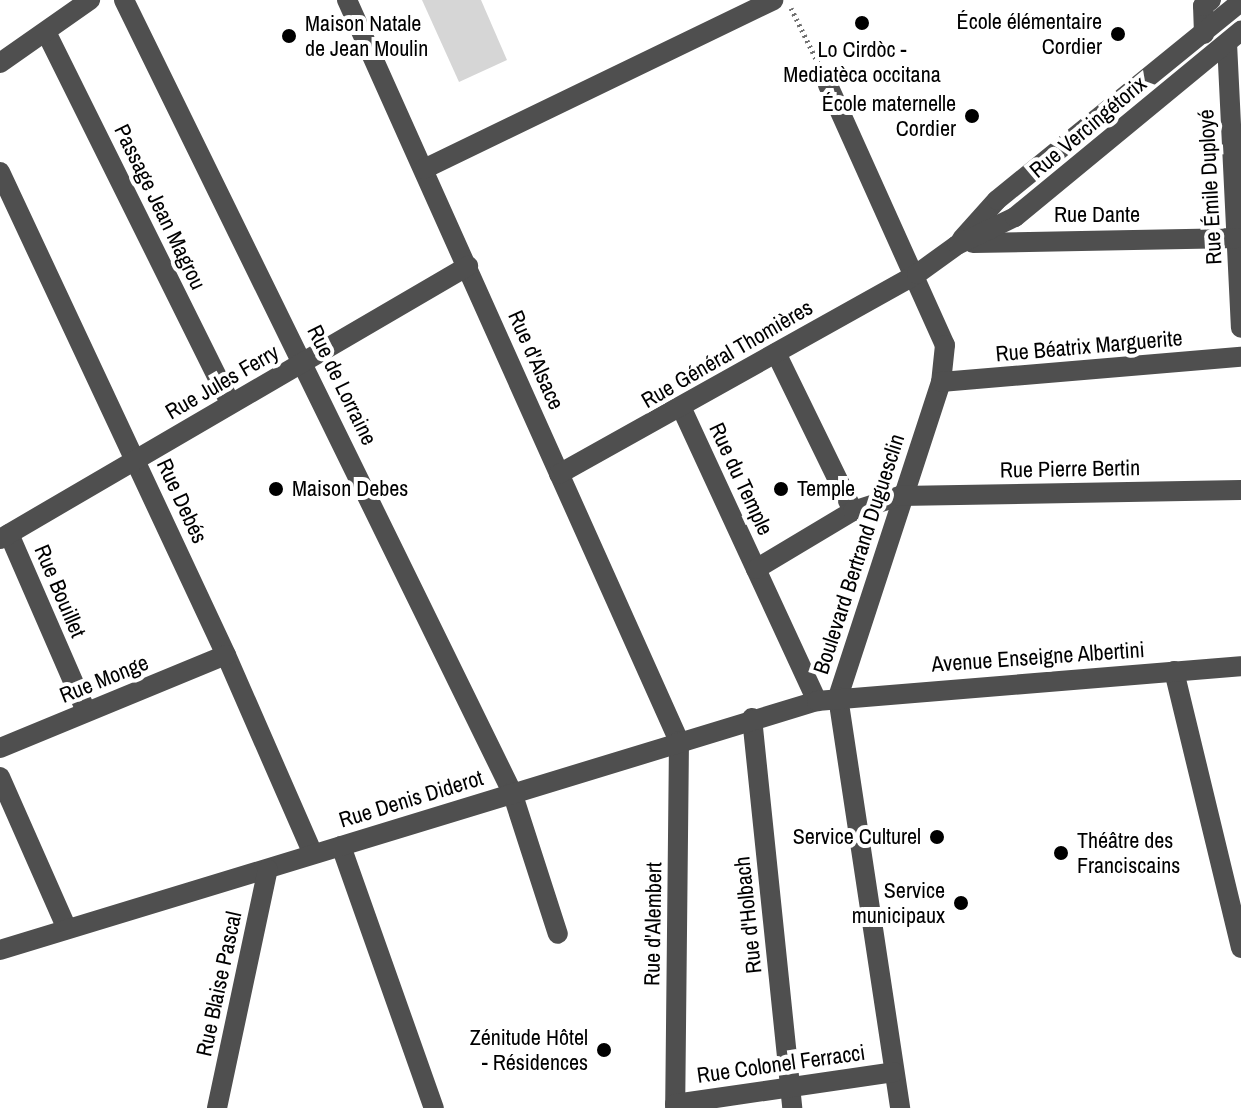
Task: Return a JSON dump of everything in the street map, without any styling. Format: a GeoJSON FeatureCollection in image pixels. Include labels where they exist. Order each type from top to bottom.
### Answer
{"type":"FeatureCollection","features":[{"type":"Feature","properties":{"kind":"street"},"geometry":{"type":"LineString","coordinates":[[0,63],[90,0]]}},
{"type":"Feature","properties":{"kind":"street","name":"Rue de Lorraine"},"geometry":{"type":"LineString","coordinates":[[124,0],[512,792],[558,934]]}},
{"type":"Feature","properties":{"kind":"street","name":"Rue d'Alsace"},"geometry":{"type":"LineString","coordinates":[[347,0],[679,741]]}},
{"type":"Feature","properties":{"kind":"street"},"geometry":{"type":"LineString","coordinates":[[424,169],[773,0]]}},
{"type":"Feature","properties":{"kind":"street"},"geometry":{"type":"LineString","coordinates":[[1204,34],[1203,6],[1211,0]]}},
{"type":"Feature","properties":{"kind":"street","name":"Rue Vercingétorix"},"geometry":{"type":"LineString","coordinates":[[957,245],[997,200],[1241,2]]}},
{"type":"Feature","properties":{"kind":"street","name":"Passage Jean Magrou"},"geometry":{"type":"LineString","coordinates":[[46,32],[231,404]]}},
{"type":"Feature","properties":{"kind":"street","name":"Rue Vercingétorix"},"geometry":{"type":"LineString","coordinates":[[917,274],[957,245],[1031,206],[1234,37]]}},
{"type":"Feature","properties":{"kind":"street","name":"Rue Émile Duployé"},"geometry":{"type":"LineString","coordinates":[[1234,37],[1241,328]]}},
{"type":"Feature","properties":{"kind":"street","name":"Boulevard Bertrand Duguesclin"},"geometry":{"type":"LineString","coordinates":[[828,85],[917,274],[945,345],[941,382],[828,699],[900,1108]]}},
{"type":"Feature","properties":{"kind":"street","name":"Rue Debés"},"geometry":{"type":"LineString","coordinates":[[0,172],[137,460],[313,854]]}},
{"type":"Feature","properties":{"kind":"street","name":"Rue Dante"},"geometry":{"type":"LineString","coordinates":[[957,245],[1238,238]]}},
{"type":"Feature","properties":{"kind":"street","name":"Rue Jules Ferry"},"geometry":{"type":"LineString","coordinates":[[4,536],[468,266]]}},
{"type":"Feature","properties":{"kind":"street","name":"Rue Général Thomières"},"geometry":{"type":"LineString","coordinates":[[559,474],[682,409],[917,274]]}},
{"type":"Feature","properties":{"kind":"street"},"geometry":{"type":"LineString","coordinates":[[776,353],[853,511]]}},
{"type":"Feature","properties":{"kind":"street","name":"Rue Béatrix Marguerite"},"geometry":{"type":"LineString","coordinates":[[941,382],[1241,357]]}},
{"type":"Feature","properties":{"kind":"street","name":"Rue du Temple"},"geometry":{"type":"LineString","coordinates":[[682,409],[756,569],[828,699]]}},
{"type":"Feature","properties":{"kind":"street","name":"Rue Pierre Bertin"},"geometry":{"type":"LineString","coordinates":[[900,496],[1241,490]]}},
{"type":"Feature","properties":{"kind":"street","name":"Rue du Temple"},"geometry":{"type":"LineString","coordinates":[[756,569],[853,511],[900,496]]}},
{"type":"Feature","properties":{"kind":"street","name":"Rue Bouillet"},"geometry":{"type":"LineString","coordinates":[[4,536],[86,711]]}},
{"type":"Feature","properties":{"kind":"street","name":"Rue Monge"},"geometry":{"type":"LineString","coordinates":[[0,748],[226,655]]}},
{"type":"Feature","properties":{"kind":"street","name":"Avenue Enseigne Albertini"},"geometry":{"type":"LineString","coordinates":[[828,699],[1241,666]]}},
{"type":"Feature","properties":{"kind":"street"},"geometry":{"type":"LineString","coordinates":[[1174,671],[1241,948]]}},
{"type":"Feature","properties":{"kind":"street","name":"Rue Denis Diderot"},"geometry":{"type":"LineString","coordinates":[[0,950],[752,718],[828,699]]}},
{"type":"Feature","properties":{"kind":"street","name":"Rue d'Holbach"},"geometry":{"type":"LineString","coordinates":[[752,718],[792,1108]]}},
{"type":"Feature","properties":{"kind":"street","name":"Rue d'Alembert"},"geometry":{"type":"LineString","coordinates":[[675,1106],[679,741]]}},
{"type":"Feature","properties":{"kind":"street"},"geometry":{"type":"LineString","coordinates":[[0,777],[67,929]]}},
{"type":"Feature","properties":{"kind":"street"},"geometry":{"type":"LineString","coordinates":[[341,846],[434,1108]]}},
{"type":"Feature","properties":{"kind":"street","name":"Rue Blaise Pascal"},"geometry":{"type":"LineString","coordinates":[[217,1108],[268,869]]}},
{"type":"Feature","properties":{"kind":"street","name":"Rue Colonel Ferracci"},"geometry":{"type":"LineString","coordinates":[[675,1106],[894,1072]]}},
{"type":"Feature","properties":{"kind":"path"},"geometry":{"type":"LineString","coordinates":[[787,0],[828,85]]}},
{"type":"Feature","properties":{"kind":"shaded area"},"geometry":{"type":"Polygon","coordinates":[[[422,0],[481,0],[507,60],[459,82],[422,0]]]}},
{"type":"Feature","properties":{"kind":"place","name":"Lo Cirdòc - Mediatèca occitana"},"geometry":{"type":"Point","coordinates":[862,23]}},
{"type":"Feature","properties":{"kind":"place","name":"École élémentaire Cordier"},"geometry":{"type":"Point","coordinates":[1118,34]}},
{"type":"Feature","properties":{"kind":"place","name":"Maison Natale de Jean Moulin"},"geometry":{"type":"Point","coordinates":[289,36]}},
{"type":"Feature","properties":{"kind":"place","name":"École maternelle Cordier"},"geometry":{"type":"Point","coordinates":[972,116]}},
{"type":"Feature","properties":{"kind":"place","name":"Maison Debes"},"geometry":{"type":"Point","coordinates":[276,489]}},
{"type":"Feature","properties":{"kind":"place","name":"Temple"},"geometry":{"type":"Point","coordinates":[781,489]}},
{"type":"Feature","properties":{"kind":"place","name":"Service Culturel"},"geometry":{"type":"Point","coordinates":[937,837]}},
{"type":"Feature","properties":{"kind":"place","name":"Théâtre des Franciscains"},"geometry":{"type":"Point","coordinates":[1061,853]}},
{"type":"Feature","properties":{"kind":"place","name":"Service municipaux"},"geometry":{"type":"Point","coordinates":[961,903]}},
{"type":"Feature","properties":{"kind":"place","name":"Zénitude Hôtel - Résidences"},"geometry":{"type":"Point","coordinates":[604,1050]}}]}
